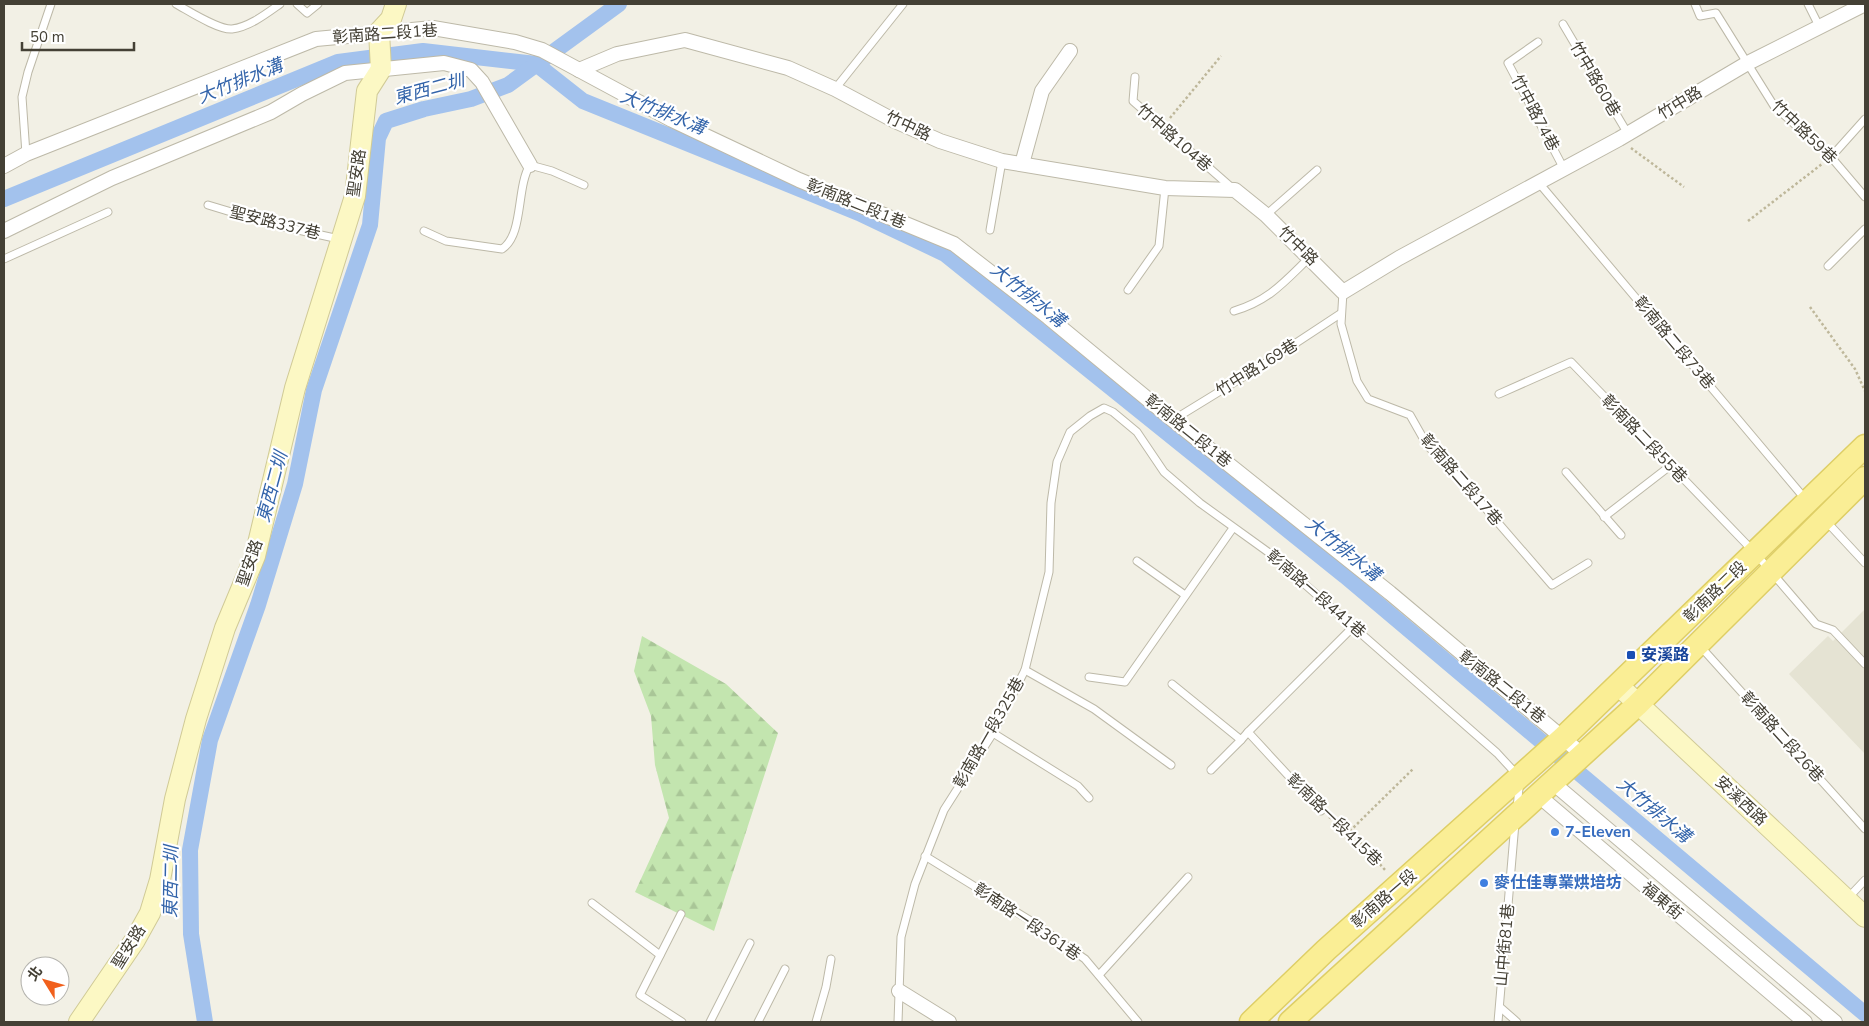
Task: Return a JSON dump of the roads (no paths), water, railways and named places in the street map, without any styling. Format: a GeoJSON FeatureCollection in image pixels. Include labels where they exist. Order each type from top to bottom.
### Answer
{"type":"FeatureCollection","features":[{"type":"Feature","properties":{"kind":"main road","name":"彰南路二段"},"geometry":{"type":"LineString","coordinates":[[1537,762],[1865,446]]}},
{"type":"Feature","properties":{"kind":"main road","name":"彰南路二段"},"geometry":{"type":"LineString","coordinates":[[1546,789],[1637,704],[1825,520],[1865,478]]}},
{"type":"Feature","properties":{"kind":"main road","name":"彰南路一段"},"geometry":{"type":"LineString","coordinates":[[1251,1022],[1326,950],[1537,762]]}},
{"type":"Feature","properties":{"kind":"main road"},"geometry":{"type":"LineString","coordinates":[[1537,762],[1546,789]]}},
{"type":"Feature","properties":{"kind":"main road","name":"福東街"},"geometry":{"type":"LineString","coordinates":[[1520,778],[1531,792],[1546,789]]}},
{"type":"Feature","properties":{"kind":"main road","name":"彰南路一段"},"geometry":{"type":"LineString","coordinates":[[1290,1022],[1393,925],[1546,789]]}},
{"type":"Feature","properties":{"kind":"street"},"geometry":{"type":"LineString","coordinates":[[381,69],[379,32],[391,19],[396,4]]}},
{"type":"Feature","properties":{"kind":"street","name":"竹中路"},"geometry":{"type":"LineString","coordinates":[[579,70],[617,54],[685,40],[788,68],[835,89],[895,122],[940,141],[1002,161],[1165,188],[1234,190],[1266,215],[1343,292],[1399,258],[1623,137],[1746,64],[1865,4]]}},
{"type":"Feature","properties":{"kind":"street","name":"彰南路二段1巷"},"geometry":{"type":"LineString","coordinates":[[4,166],[26,154],[316,39],[433,28],[516,42],[542,50],[672,120],[799,180],[954,244],[1048,317],[1173,420],[1383,587],[1584,754]]}},
{"type":"Feature","properties":{"kind":"street"},"geometry":{"type":"LineString","coordinates":[[1022,164],[1042,91],[1070,51]]}},
{"type":"Feature","properties":{"kind":"street"},"geometry":{"type":"LineString","coordinates":[[4,231],[112,178],[271,112],[345,73],[444,63],[472,70],[482,82],[530,165]]}},
{"type":"Feature","properties":{"kind":"street","name":"聖安路"},"geometry":{"type":"LineString","coordinates":[[79,1022],[135,940],[150,913],[160,880],[175,799],[196,719],[225,628],[255,556],[295,388],[355,196],[367,91],[381,69]]}},
{"type":"Feature","properties":{"kind":"street","name":"安溪西路"},"geometry":{"type":"LineString","coordinates":[[1618,685],[1865,917]]}},
{"type":"Feature","properties":{"kind":"street","name":"福東街"},"geometry":{"type":"LineString","coordinates":[[1546,789],[1617,837],[1834,1022]]}},
{"type":"Feature","properties":{"kind":"street","name":"福東街"},"geometry":{"type":"LineString","coordinates":[[1546,789],[1604,851],[1806,1022]]}},
{"type":"Feature","properties":{"kind":"street"},"geometry":{"type":"LineString","coordinates":[[1604,851],[1617,837]]}},
{"type":"Feature","properties":{"kind":"street"},"geometry":{"type":"LineString","coordinates":[[1649,889],[1661,874]]}},
{"type":"Feature","properties":{"kind":"street"},"geometry":{"type":"LineString","coordinates":[[1726,955],[1739,941]]}},
{"type":"Feature","properties":{"kind":"street"},"geometry":{"type":"LineString","coordinates":[[899,991],[950,1022]]}},
{"type":"Feature","properties":{"kind":"lane"},"geometry":{"type":"LineString","coordinates":[[26,154],[22,97],[28,72],[51,4]]}},
{"type":"Feature","properties":{"kind":"lane"},"geometry":{"type":"LineString","coordinates":[[176,4],[213,24],[232,29],[261,18],[280,4]]}},
{"type":"Feature","properties":{"kind":"lane"},"geometry":{"type":"LineString","coordinates":[[297,4],[307,13],[318,4]]}},
{"type":"Feature","properties":{"kind":"lane"},"geometry":{"type":"LineString","coordinates":[[835,89],[903,4]]}},
{"type":"Feature","properties":{"kind":"lane","name":"竹中路59巷"},"geometry":{"type":"LineString","coordinates":[[1695,4],[1700,16],[1716,13],[1746,64],[1774,106],[1831,157],[1865,197]]}},
{"type":"Feature","properties":{"kind":"lane"},"geometry":{"type":"LineString","coordinates":[[1808,4],[1819,26]]}},
{"type":"Feature","properties":{"kind":"lane","name":"竹中路60巷"},"geometry":{"type":"LineString","coordinates":[[1563,24],[1623,137]]}},
{"type":"Feature","properties":{"kind":"lane","name":"竹中路74巷"},"geometry":{"type":"LineString","coordinates":[[1538,42],[1508,62],[1564,169]]}},
{"type":"Feature","properties":{"kind":"lane","name":"竹中路104巷"},"geometry":{"type":"LineString","coordinates":[[1134,77],[1133,101],[1234,190]]}},
{"type":"Feature","properties":{"kind":"lane"},"geometry":{"type":"LineString","coordinates":[[1831,157],[1865,119]]}},
{"type":"Feature","properties":{"kind":"lane"},"geometry":{"type":"LineString","coordinates":[[990,230],[1002,161]]}},
{"type":"Feature","properties":{"kind":"lane"},"geometry":{"type":"LineString","coordinates":[[424,231],[446,241],[502,249],[508,245],[515,228],[524,174],[530,165],[552,171],[584,185]]}},
{"type":"Feature","properties":{"kind":"lane"},"geometry":{"type":"LineString","coordinates":[[1266,215],[1317,170]]}},
{"type":"Feature","properties":{"kind":"lane","name":"彰南路二段73巷"},"geometry":{"type":"LineString","coordinates":[[1539,183],[1808,502]]}},
{"type":"Feature","properties":{"kind":"lane"},"geometry":{"type":"LineString","coordinates":[[1128,290],[1159,246],[1165,188]]}},
{"type":"Feature","properties":{"kind":"lane","name":"聖安路337巷"},"geometry":{"type":"LineString","coordinates":[[208,205],[272,224],[342,240]]}},
{"type":"Feature","properties":{"kind":"lane"},"geometry":{"type":"LineString","coordinates":[[4,259],[108,212]]}},
{"type":"Feature","properties":{"kind":"lane"},"geometry":{"type":"LineString","coordinates":[[1828,266],[1865,229]]}},
{"type":"Feature","properties":{"kind":"lane"},"geometry":{"type":"LineString","coordinates":[[1234,311],[1252,305],[1270,295],[1310,257]]}},
{"type":"Feature","properties":{"kind":"lane","name":"彰南路二段17巷"},"geometry":{"type":"LineString","coordinates":[[1343,292],[1340,324],[1357,381],[1368,399],[1410,414],[1427,445],[1461,480],[1552,585],[1588,563]]}},
{"type":"Feature","properties":{"kind":"lane","name":"竹中路169巷"},"geometry":{"type":"LineString","coordinates":[[1173,420],[1261,366],[1340,314]]}},
{"type":"Feature","properties":{"kind":"lane","name":"彰南路二段55巷"},"geometry":{"type":"LineString","coordinates":[[1499,394],[1571,362],[1755,553],[1816,624],[1833,630],[1865,664]]}},
{"type":"Feature","properties":{"kind":"lane","name":"彰南路一段325巷"},"geometry":{"type":"LineString","coordinates":[[898,1022],[900,937],[925,856],[944,810],[993,733],[1025,670],[1049,572],[1051,502],[1057,462],[1070,432],[1090,416],[1104,408],[1113,412]]}},
{"type":"Feature","properties":{"kind":"lane","name":"彰南路一段441巷"},"geometry":{"type":"LineString","coordinates":[[1113,412],[1137,432],[1164,472],[1233,528],[1268,552],[1497,753],[1520,778]]}},
{"type":"Feature","properties":{"kind":"lane"},"geometry":{"type":"LineString","coordinates":[[1604,517],[1670,466]]}},
{"type":"Feature","properties":{"kind":"lane"},"geometry":{"type":"LineString","coordinates":[[1566,472],[1621,535]]}},
{"type":"Feature","properties":{"kind":"lane"},"geometry":{"type":"LineString","coordinates":[[1825,520],[1865,563]]}},
{"type":"Feature","properties":{"kind":"lane"},"geometry":{"type":"LineString","coordinates":[[1089,677],[1125,682],[1233,528]]}},
{"type":"Feature","properties":{"kind":"lane"},"geometry":{"type":"LineString","coordinates":[[1137,561],[1186,595]]}},
{"type":"Feature","properties":{"kind":"lane"},"geometry":{"type":"LineString","coordinates":[[1211,770],[1353,626]]}},
{"type":"Feature","properties":{"kind":"lane","name":"彰南路二段26巷"},"geometry":{"type":"LineString","coordinates":[[1698,644],[1865,829]]}},
{"type":"Feature","properties":{"kind":"lane"},"geometry":{"type":"LineString","coordinates":[[1025,670],[1094,709],[1171,765]]}},
{"type":"Feature","properties":{"kind":"lane"},"geometry":{"type":"LineString","coordinates":[[1172,684],[1241,740]]}},
{"type":"Feature","properties":{"kind":"lane","name":"彰南路一段415巷"},"geometry":{"type":"LineString","coordinates":[[1248,732],[1320,811]]}},
{"type":"Feature","properties":{"kind":"lane"},"geometry":{"type":"LineString","coordinates":[[993,733],[1078,786],[1089,798]]}},
{"type":"Feature","properties":{"kind":"lane","name":"山中街81巷"},"geometry":{"type":"LineString","coordinates":[[1498,1022],[1520,778]]}},
{"type":"Feature","properties":{"kind":"lane","name":"彰南路一段361巷"},"geometry":{"type":"LineString","coordinates":[[925,856],[1031,921],[1085,959],[1138,1022]]}},
{"type":"Feature","properties":{"kind":"lane"},"geometry":{"type":"LineString","coordinates":[[1099,975],[1188,877]]}},
{"type":"Feature","properties":{"kind":"lane"},"geometry":{"type":"LineString","coordinates":[[1847,900],[1865,880]]}},
{"type":"Feature","properties":{"kind":"lane"},"geometry":{"type":"LineString","coordinates":[[592,903],[660,955]]}},
{"type":"Feature","properties":{"kind":"lane"},"geometry":{"type":"LineString","coordinates":[[681,914],[640,995],[682,1022]]}},
{"type":"Feature","properties":{"kind":"lane"},"geometry":{"type":"LineString","coordinates":[[710,1022],[750,943]]}},
{"type":"Feature","properties":{"kind":"lane"},"geometry":{"type":"LineString","coordinates":[[816,1022],[826,987],[831,959]]}},
{"type":"Feature","properties":{"kind":"lane"},"geometry":{"type":"LineString","coordinates":[[758,1022],[785,969]]}},
{"type":"Feature","properties":{"kind":"lane"},"geometry":{"type":"LineString","coordinates":[[1500,1007],[1517,1022]]}},
{"type":"Feature","properties":{"kind":"waterway","name":"東西二圳"},"geometry":{"type":"LineString","coordinates":[[205,1022],[191,934],[190,850],[210,740],[258,605],[295,484],[314,390],[370,225],[378,138],[386,121],[424,109],[471,99],[508,85],[619,4]]}},
{"type":"Feature","properties":{"kind":"waterway","name":"大竹排水溝"},"geometry":{"type":"LineString","coordinates":[[4,199],[338,62],[423,51],[536,64],[583,101],[859,213],[945,254],[1345,576],[1865,1014]]}},
{"type":"Feature","properties":{"kind":"place","name":"安溪路"},"geometry":{"type":"Point","coordinates":[1631,655]}},
{"type":"Feature","properties":{"kind":"place","name":"7-Eleven"},"geometry":{"type":"Point","coordinates":[1555,832]}},
{"type":"Feature","properties":{"kind":"place","name":"麥仕佳專業烘培坊"},"geometry":{"type":"Point","coordinates":[1484,883]}}]}
